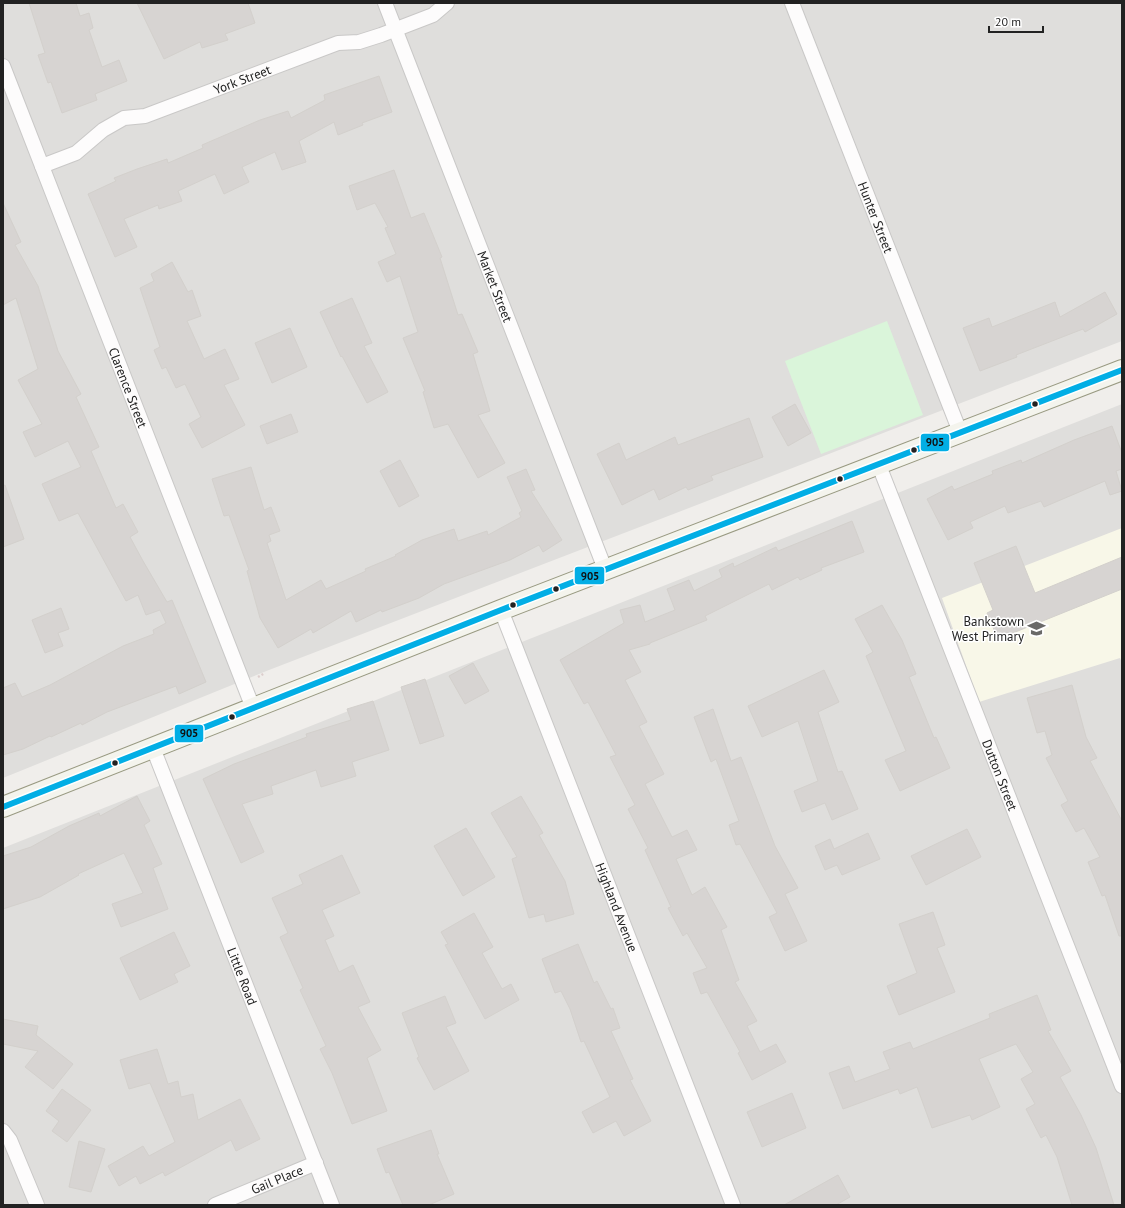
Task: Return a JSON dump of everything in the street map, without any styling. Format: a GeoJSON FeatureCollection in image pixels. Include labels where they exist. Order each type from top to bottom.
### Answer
{"type":"FeatureCollection","features":[{"type":"Feature","properties":{"kind":"main road"},"geometry":{"type":"LineString","coordinates":[[3,807],[605,569],[1122,370]]}},
{"type":"Feature","properties":{"kind":"street","name":"Market Street"},"geometry":{"type":"LineString","coordinates":[[385,3],[605,569]]}},
{"type":"Feature","properties":{"kind":"street","name":"York Street"},"geometry":{"type":"LineString","coordinates":[[42,166],[76,152],[103,130],[124,118],[145,116],[338,43],[359,42],[396,29],[433,15],[447,3]]}},
{"type":"Feature","properties":{"kind":"street","name":"Hunter Street"},"geometry":{"type":"LineString","coordinates":[[792,3],[960,432]]}},
{"type":"Feature","properties":{"kind":"street","name":"Clarence Street"},"geometry":{"type":"LineString","coordinates":[[3,66],[253,708]]}},
{"type":"Feature","properties":{"kind":"street","name":"Dutton Street"},"geometry":{"type":"LineString","coordinates":[[878,463],[1122,1086]]}},
{"type":"Feature","properties":{"kind":"street","name":"Highland Avenue"},"geometry":{"type":"LineString","coordinates":[[501,610],[734,1205]]}},
{"type":"Feature","properties":{"kind":"street","name":"Little Road"},"geometry":{"type":"LineString","coordinates":[[153,748],[332,1205]]}},
{"type":"Feature","properties":{"kind":"street"},"geometry":{"type":"LineString","coordinates":[[3,1131],[10,1140],[37,1205]]}},
{"type":"Feature","properties":{"kind":"street","name":"Gail Place"},"geometry":{"type":"LineString","coordinates":[[215,1205],[316,1163]]}},
{"type":"Feature","properties":{"kind":"path"},"geometry":{"type":"LineString","coordinates":[[257,677],[266,674]]}},
{"type":"Feature","properties":{"kind":"shaded area"},"geometry":{"type":"Polygon","coordinates":[[[3,3],[1122,3],[1122,341],[269,670],[3,778],[3,3]]]}},
{"type":"Feature","properties":{"kind":"shaded area"},"geometry":{"type":"Polygon","coordinates":[[[1122,404],[1122,1205],[3,1205],[3,848],[1122,404]]]}},
{"type":"Feature","properties":{"kind":"shaded area","name":"Bankstown West Primary"},"geometry":{"type":"Polygon","coordinates":[[[1122,528],[1122,663],[1120,658],[979,702],[942,598],[1122,528]]]}},
{"type":"Feature","properties":{"kind":"green space"},"geometry":{"type":"Polygon","coordinates":[[[887,321],[923,415],[821,454],[785,361],[887,321]]]}},
{"type":"Feature","properties":{"kind":"building"},"geometry":{"type":"Polygon","coordinates":[[[29,3],[76,3],[80,16],[89,13],[93,28],[89,30],[102,67],[119,60],[127,81],[95,94],[97,100],[62,113],[51,82],[48,83],[38,55],[45,53],[29,3]]]}},
{"type":"Feature","properties":{"kind":"building"},"geometry":{"type":"Polygon","coordinates":[[[137,3],[248,3],[255,23],[225,34],[228,40],[202,48],[200,42],[164,59],[137,3]]]}},
{"type":"Feature","properties":{"kind":"building"},"geometry":{"type":"Polygon","coordinates":[[[379,76],[392,112],[362,123],[363,125],[338,135],[334,122],[299,141],[306,162],[282,170],[275,152],[242,167],[249,182],[224,194],[215,174],[178,191],[182,201],[159,209],[158,205],[124,219],[137,247],[115,257],[88,194],[116,181],[114,178],[167,159],[168,163],[203,148],[202,145],[260,120],[288,111],[291,118],[325,100],[324,95],[379,76]]]}},
{"type":"Feature","properties":{"kind":"building"},"geometry":{"type":"Polygon","coordinates":[[[394,170],[411,218],[424,213],[442,257],[440,258],[458,315],[462,314],[478,352],[473,354],[490,411],[478,415],[505,463],[478,478],[448,424],[434,428],[423,392],[425,391],[403,338],[418,332],[400,276],[387,282],[378,262],[396,254],[385,228],[388,227],[375,203],[357,210],[349,186],[394,170]]]}},
{"type":"Feature","properties":{"kind":"building"},"geometry":{"type":"Polygon","coordinates":[[[3,203],[21,242],[15,245],[38,286],[58,351],[81,394],[76,397],[99,447],[91,451],[116,508],[123,504],[138,532],[130,537],[143,561],[167,602],[172,600],[206,682],[179,694],[176,686],[107,712],[82,725],[81,723],[23,749],[3,755],[3,688],[15,683],[22,697],[50,685],[123,646],[154,634],[153,630],[166,623],[160,610],[146,615],[138,595],[126,601],[78,513],[59,521],[42,484],[81,467],[68,441],[35,457],[23,432],[42,424],[18,380],[38,369],[16,298],[3,305],[3,203]]]}},
{"type":"Feature","properties":{"kind":"building"},"geometry":{"type":"Polygon","coordinates":[[[172,262],[188,292],[192,290],[201,316],[187,321],[204,359],[225,349],[239,379],[224,385],[245,425],[202,448],[189,424],[201,417],[185,384],[176,388],[166,367],[162,369],[154,350],[160,347],[140,288],[154,281],[151,274],[172,262]]]}},
{"type":"Feature","properties":{"kind":"building"},"geometry":{"type":"Polygon","coordinates":[[[1105,292],[1117,314],[1085,332],[1083,329],[1016,355],[1017,357],[980,371],[963,328],[989,318],[992,327],[1055,302],[1060,317],[1105,292]]]}},
{"type":"Feature","properties":{"kind":"building"},"geometry":{"type":"Polygon","coordinates":[[[352,298],[372,343],[364,346],[388,392],[367,403],[342,356],[341,357],[320,312],[352,298]]]}},
{"type":"Feature","properties":{"kind":"building"},"geometry":{"type":"Polygon","coordinates":[[[290,328],[307,367],[272,383],[255,343],[290,328]]]}},
{"type":"Feature","properties":{"kind":"building"},"geometry":{"type":"Polygon","coordinates":[[[795,404],[811,433],[788,446],[772,417],[795,404]]]}},
{"type":"Feature","properties":{"kind":"building"},"geometry":{"type":"Polygon","coordinates":[[[291,414],[298,432],[267,444],[260,426],[291,414]]]}},
{"type":"Feature","properties":{"kind":"building"},"geometry":{"type":"Polygon","coordinates":[[[749,418],[763,457],[711,476],[713,480],[688,490],[686,487],[659,500],[654,489],[622,505],[597,454],[619,443],[626,460],[675,437],[678,445],[749,418]]]}},
{"type":"Feature","properties":{"kind":"building"},"geometry":{"type":"Polygon","coordinates":[[[1112,426],[1122,453],[1122,469],[1116,471],[1122,491],[1110,495],[1105,481],[1044,507],[1041,501],[1008,513],[1005,506],[970,522],[973,528],[948,540],[927,499],[952,486],[954,490],[993,474],[992,471],[1021,460],[1022,463],[1074,440],[1112,426]]]}},
{"type":"Feature","properties":{"kind":"building"},"geometry":{"type":"Polygon","coordinates":[[[400,460],[419,496],[399,507],[380,471],[400,460]]]}},
{"type":"Feature","properties":{"kind":"building"},"geometry":{"type":"Polygon","coordinates":[[[251,467],[264,510],[271,507],[280,531],[269,535],[271,541],[267,543],[286,600],[321,580],[326,589],[366,571],[365,569],[396,556],[395,555],[422,540],[454,529],[458,541],[487,531],[488,535],[521,517],[519,513],[522,511],[507,477],[526,469],[535,490],[531,491],[562,540],[543,552],[539,545],[510,560],[444,584],[419,598],[382,612],[381,610],[356,622],[351,611],[313,633],[311,629],[278,648],[260,618],[247,571],[249,570],[229,515],[224,516],[212,479],[251,467]]]}},
{"type":"Feature","properties":{"kind":"building"},"geometry":{"type":"Polygon","coordinates":[[[5,485],[24,539],[3,547],[3,486],[5,485]]]}},
{"type":"Feature","properties":{"kind":"building"},"geometry":{"type":"Polygon","coordinates":[[[852,521],[864,552],[821,568],[822,570],[800,580],[798,577],[772,590],[769,584],[705,616],[707,620],[650,644],[629,650],[641,672],[625,680],[647,722],[639,726],[664,774],[645,784],[672,837],[687,830],[697,850],[676,859],[692,895],[705,887],[727,927],[721,930],[739,980],[735,982],[757,1021],[747,1026],[760,1052],[776,1044],[786,1062],[752,1080],[738,1053],[740,1052],[707,992],[701,994],[693,973],[707,968],[687,933],[683,936],[668,908],[671,907],[645,850],[648,848],[628,809],[635,805],[610,757],[616,755],[588,702],[584,704],[560,660],[624,623],[620,610],[640,605],[645,622],[675,610],[667,589],[689,580],[694,591],[722,577],[719,570],[733,563],[734,567],[776,547],[778,551],[852,521]]]}},
{"type":"Feature","properties":{"kind":"building"},"geometry":{"type":"Polygon","coordinates":[[[1016,546],[1035,593],[1122,557],[1122,589],[998,639],[987,613],[993,610],[974,563],[1016,546]]]}},
{"type":"Feature","properties":{"kind":"building"},"geometry":{"type":"Polygon","coordinates":[[[882,605],[902,640],[916,674],[909,677],[934,738],[936,737],[950,768],[900,791],[885,760],[906,751],[866,656],[873,652],[855,619],[882,605]]]}},
{"type":"Feature","properties":{"kind":"building"},"geometry":{"type":"Polygon","coordinates":[[[61,608],[69,629],[58,633],[63,646],[45,653],[32,620],[61,608]]]}},
{"type":"Feature","properties":{"kind":"building"},"geometry":{"type":"Polygon","coordinates":[[[473,663],[489,691],[465,704],[449,676],[473,663]]]}},
{"type":"Feature","properties":{"kind":"building"},"geometry":{"type":"Polygon","coordinates":[[[824,670],[839,702],[818,712],[838,772],[842,771],[858,809],[832,820],[825,803],[802,812],[794,791],[818,781],[798,721],[762,737],[748,706],[824,670]]]}},
{"type":"Feature","properties":{"kind":"building"},"geometry":{"type":"Polygon","coordinates":[[[425,679],[444,736],[420,744],[401,687],[425,679]]]}},
{"type":"Feature","properties":{"kind":"building"},"geometry":{"type":"Polygon","coordinates":[[[1072,685],[1086,737],[1097,758],[1090,761],[1122,821],[1122,936],[1119,936],[1105,895],[1102,896],[1088,862],[1100,857],[1084,828],[1076,832],[1061,805],[1068,801],[1046,758],[1052,755],[1045,731],[1037,733],[1027,698],[1072,685]]]}},
{"type":"Feature","properties":{"kind":"building"},"geometry":{"type":"Polygon","coordinates":[[[373,701],[389,750],[352,762],[356,776],[321,787],[316,770],[271,786],[273,794],[242,804],[264,852],[241,863],[203,779],[234,764],[307,737],[306,734],[351,720],[347,709],[373,701]]]}},
{"type":"Feature","properties":{"kind":"building"},"geometry":{"type":"Polygon","coordinates":[[[713,709],[731,761],[741,757],[775,846],[798,888],[785,894],[807,941],[785,951],[769,917],[777,913],[740,844],[736,845],[729,825],[739,821],[716,759],[711,762],[694,717],[713,709]]]}},
{"type":"Feature","properties":{"kind":"building"},"geometry":{"type":"Polygon","coordinates":[[[137,796],[150,821],[144,825],[162,864],[153,868],[168,909],[121,927],[112,904],[143,893],[124,853],[78,874],[79,875],[40,897],[3,909],[3,856],[31,847],[69,826],[99,813],[100,816],[137,796]]]}},
{"type":"Feature","properties":{"kind":"building"},"geometry":{"type":"Polygon","coordinates":[[[521,796],[543,833],[539,835],[565,881],[574,914],[546,922],[544,914],[529,918],[512,859],[517,857],[491,813],[521,796]]]}},
{"type":"Feature","properties":{"kind":"building"},"geometry":{"type":"Polygon","coordinates":[[[466,828],[495,877],[463,896],[434,846],[466,828]]]}},
{"type":"Feature","properties":{"kind":"building"},"geometry":{"type":"Polygon","coordinates":[[[967,829],[981,857],[926,885],[911,856],[967,829]]]}},
{"type":"Feature","properties":{"kind":"building"},"geometry":{"type":"Polygon","coordinates":[[[868,833],[880,859],[842,875],[837,865],[825,870],[815,846],[830,839],[834,849],[868,833]]]}},
{"type":"Feature","properties":{"kind":"building"},"geometry":{"type":"Polygon","coordinates":[[[342,855],[360,893],[322,910],[334,936],[325,940],[339,972],[353,965],[370,1002],[358,1007],[381,1050],[367,1058],[387,1111],[352,1124],[332,1073],[320,1049],[326,1046],[300,990],[303,988],[280,937],[288,933],[272,898],[303,884],[299,875],[342,855]]]}},
{"type":"Feature","properties":{"kind":"building"},"geometry":{"type":"Polygon","coordinates":[[[933,912],[945,945],[937,948],[955,992],[899,1015],[887,986],[917,973],[899,924],[933,912]]]}},
{"type":"Feature","properties":{"kind":"building"},"geometry":{"type":"Polygon","coordinates":[[[474,913],[493,947],[482,953],[502,989],[511,984],[519,1000],[485,1019],[445,945],[448,944],[441,932],[474,913]]]}},
{"type":"Feature","properties":{"kind":"building"},"geometry":{"type":"Polygon","coordinates":[[[174,932],[190,966],[174,974],[178,982],[140,1000],[120,958],[174,932]]]}},
{"type":"Feature","properties":{"kind":"building"},"geometry":{"type":"Polygon","coordinates":[[[578,944],[594,983],[597,981],[611,1009],[613,1008],[620,1028],[611,1031],[633,1079],[630,1080],[651,1121],[624,1136],[616,1121],[593,1133],[582,1112],[610,1097],[584,1041],[581,1042],[570,1009],[561,991],[555,993],[542,959],[578,944]]]}},
{"type":"Feature","properties":{"kind":"building"},"geometry":{"type":"Polygon","coordinates":[[[1037,995],[1051,1030],[1048,1031],[1071,1071],[1060,1077],[1081,1115],[1096,1148],[1114,1205],[1072,1205],[1057,1157],[1046,1135],[1041,1138],[1026,1109],[1035,1104],[1021,1079],[1033,1072],[1016,1044],[979,1059],[1000,1107],[972,1120],[970,1115],[932,1128],[917,1087],[900,1094],[898,1089],[843,1109],[829,1073],[849,1066],[855,1082],[890,1069],[883,1052],[910,1042],[913,1049],[990,1018],[989,1014],[1037,995]]]}},
{"type":"Feature","properties":{"kind":"building"},"geometry":{"type":"Polygon","coordinates":[[[445,996],[456,1023],[446,1027],[469,1071],[434,1090],[417,1058],[419,1057],[402,1013],[445,996]]]}},
{"type":"Feature","properties":{"kind":"building"},"geometry":{"type":"Polygon","coordinates":[[[3,1019],[38,1026],[36,1035],[73,1064],[53,1089],[25,1067],[38,1051],[3,1044],[3,1019]]]}},
{"type":"Feature","properties":{"kind":"building"},"geometry":{"type":"Polygon","coordinates":[[[157,1049],[168,1084],[178,1081],[181,1097],[193,1094],[198,1120],[240,1099],[260,1139],[236,1151],[231,1140],[165,1176],[163,1172],[140,1184],[136,1176],[119,1186],[108,1166],[143,1146],[149,1156],[175,1142],[150,1083],[129,1089],[120,1060],[157,1049]]]}},
{"type":"Feature","properties":{"kind":"building"},"geometry":{"type":"Polygon","coordinates":[[[62,1089],[91,1110],[67,1142],[52,1131],[59,1121],[46,1111],[62,1089]]]}},
{"type":"Feature","properties":{"kind":"building"},"geometry":{"type":"Polygon","coordinates":[[[792,1093],[806,1128],[762,1147],[747,1112],[792,1093]]]}},
{"type":"Feature","properties":{"kind":"building"},"geometry":{"type":"Polygon","coordinates":[[[431,1130],[439,1154],[437,1154],[454,1194],[429,1205],[403,1205],[389,1172],[386,1173],[377,1149],[431,1130]]]}},
{"type":"Feature","properties":{"kind":"building"},"geometry":{"type":"Polygon","coordinates":[[[79,1141],[105,1149],[91,1192],[69,1187],[79,1141]]]}},
{"type":"Feature","properties":{"kind":"building"},"geometry":{"type":"Polygon","coordinates":[[[838,1175],[850,1197],[836,1205],[784,1205],[838,1175]]]}},
{"type":"Feature","properties":{"kind":"transit line","name":"905"},"geometry":{"type":"LineString","coordinates":[[3,807],[501,610],[1122,370]]}},
{"type":"Feature","properties":{"kind":"place","name":"Bankstown West Primary"},"geometry":{"type":"Point","coordinates":[1037,628]}}]}
